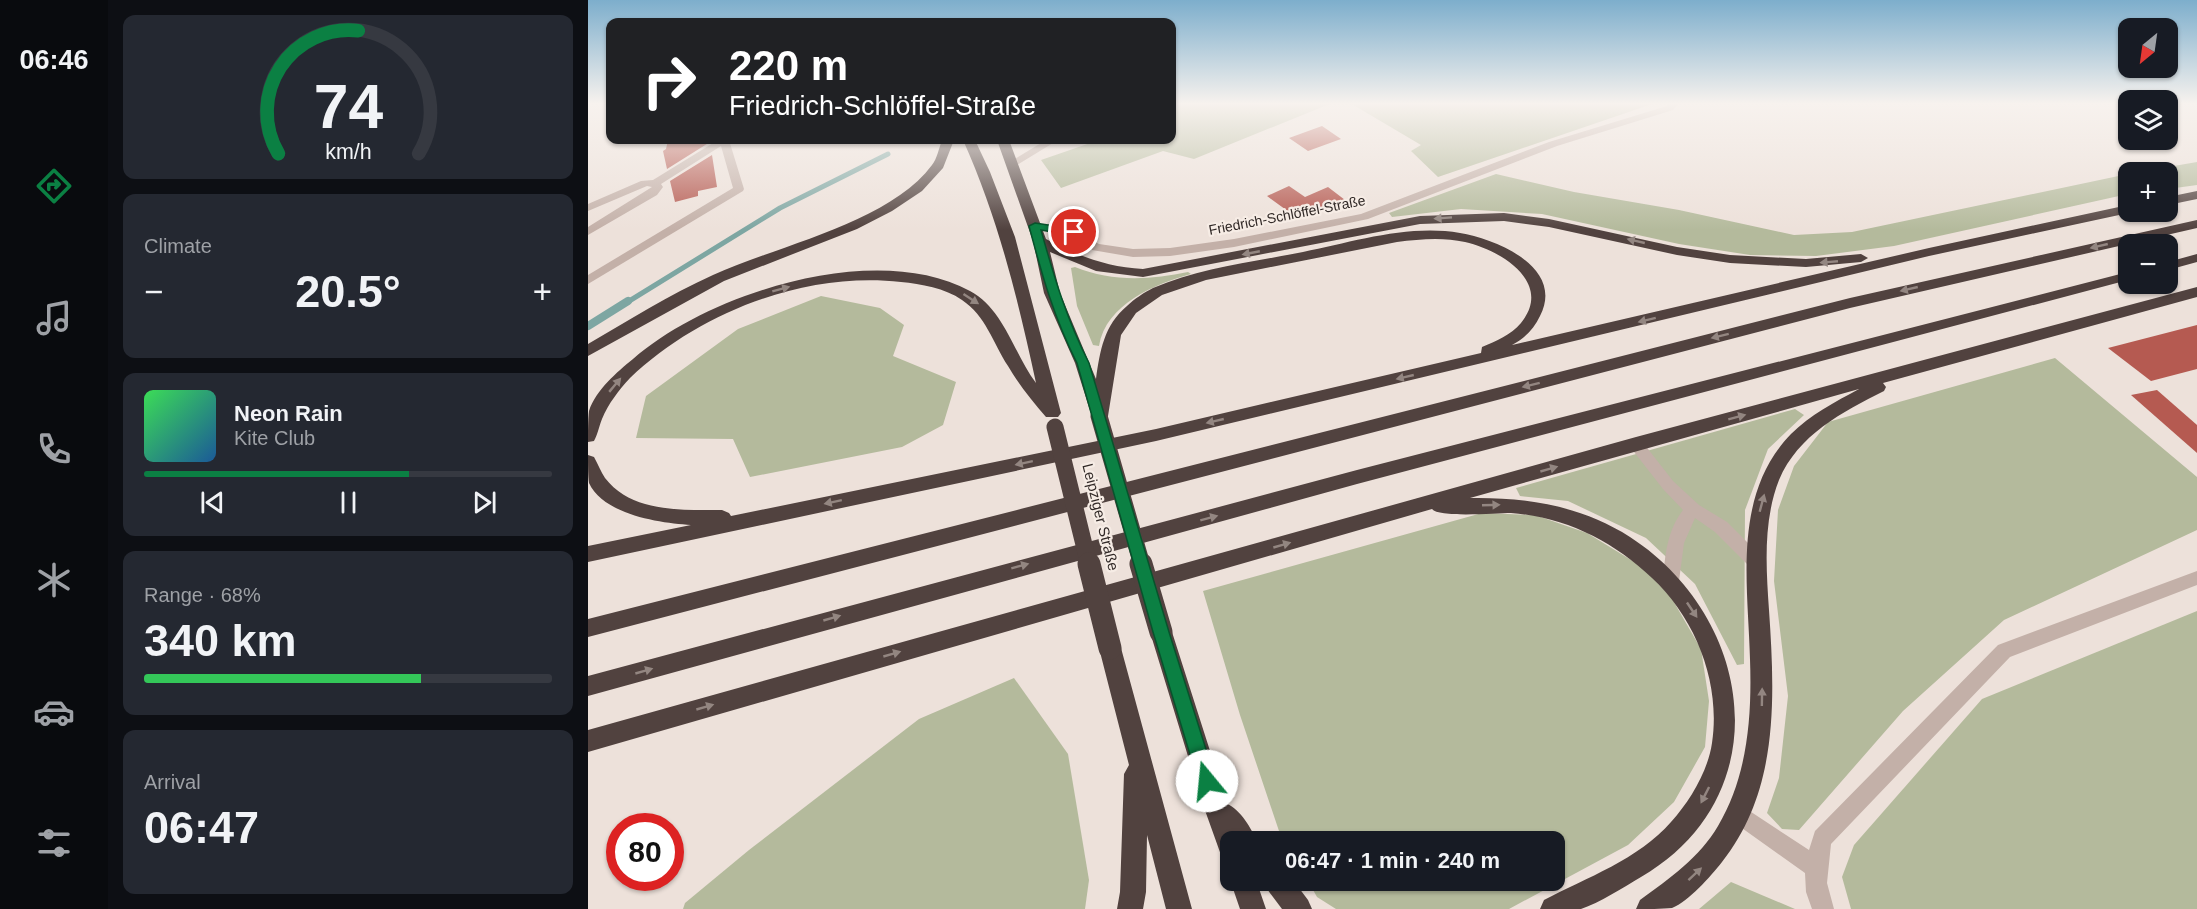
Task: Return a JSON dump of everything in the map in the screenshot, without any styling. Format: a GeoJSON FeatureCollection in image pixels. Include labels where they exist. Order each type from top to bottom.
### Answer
{"type":"FeatureCollection","features":[{"type":"Feature","properties":{"kind":"highway"},"geometry":{"type":"LineString","coordinates":[[588,351],[721,277],[858,224],[893,205],[932,173],[945,153],[947,145]]}},
{"type":"Feature","properties":{"kind":"highway","name":"Leipziger Straße"},"geometry":{"type":"LineString","coordinates":[[972,145],[1005,227],[1137,754],[1179,909]]}},
{"type":"Feature","properties":{"kind":"highway","name":"Leipziger Straße"},"geometry":{"type":"LineString","coordinates":[[1005,145],[1037,233],[1052,293],[1083,363],[1161,632],[1225,831]]}},
{"type":"Feature","properties":{"kind":"highway"},"geometry":{"type":"LineString","coordinates":[[2178,199],[2197,195]]}},
{"type":"Feature","properties":{"kind":"highway"},"geometry":{"type":"LineString","coordinates":[[588,554],[1156,435],[1929,252],[2118,211]]}},
{"type":"Feature","properties":{"kind":"highway"},"geometry":{"type":"LineString","coordinates":[[1037,233],[1081,263],[1125,273],[1161,271],[1420,220],[1460,216],[1504,217],[1549,223],[1703,256],[1758,262],[1826,262],[1929,252]]}},
{"type":"Feature","properties":{"kind":"highway"},"geometry":{"type":"LineString","coordinates":[[588,628],[1850,303],[2197,224]]}},
{"type":"Feature","properties":{"kind":"highway"},"geometry":{"type":"LineString","coordinates":[[1099,416],[1113,334],[1131,310],[1157,292],[1203,276],[1411,235],[1448,235],[1484,243],[1515,258],[1529,271],[1535,281],[1538,302],[1529,323],[1508,341],[1462,364]]}},
{"type":"Feature","properties":{"kind":"highway"},"geometry":{"type":"LineString","coordinates":[[2178,263],[2197,258]]}},
{"type":"Feature","properties":{"kind":"highway"},"geometry":{"type":"LineString","coordinates":[[588,436],[595,414],[616,384],[646,355],[683,329],[726,308],[772,292],[817,281],[861,276],[919,279],[952,289],[978,303],[988,313],[1020,373],[1053,420]]}},
{"type":"Feature","properties":{"kind":"highway"},"geometry":{"type":"LineString","coordinates":[[588,686],[1022,566],[1203,520],[1724,379],[2118,279]]}},
{"type":"Feature","properties":{"kind":"highway"},"geometry":{"type":"LineString","coordinates":[[588,741],[1636,444],[2197,292]]}},
{"type":"Feature","properties":{"kind":"highway"},"geometry":{"type":"LineString","coordinates":[[1648,909],[1681,886],[1703,866],[1724,840],[1750,788],[1761,735],[1763,694],[1756,531],[1761,504],[1777,466],[1790,447],[1823,416],[1918,368]]}},
{"type":"Feature","properties":{"kind":"highway"},"geometry":{"type":"LineString","coordinates":[[588,462],[596,480],[611,497],[645,512],[666,517],[753,519]]}},
{"type":"Feature","properties":{"kind":"highway"},"geometry":{"type":"LineString","coordinates":[[1412,508],[1510,504],[1556,512],[1579,520],[1620,540],[1638,552],[1671,581],[1698,619],[1709,640],[1721,681],[1725,720],[1722,750],[1713,778],[1699,806],[1679,831],[1655,853],[1553,909]]}},
{"type":"Feature","properties":{"kind":"highway"},"geometry":{"type":"LineString","coordinates":[[1130,909],[1133,892],[1137,754]]}},
{"type":"Feature","properties":{"kind":"highway"},"geometry":{"type":"LineString","coordinates":[[1214,802],[1236,831]]}},
{"type":"Feature","properties":{"kind":"highway"},"geometry":{"type":"LineString","coordinates":[[1247,891],[1253,909]]}},
{"type":"Feature","properties":{"kind":"highway"},"geometry":{"type":"LineString","coordinates":[[1285,891],[1299,909]]}},
{"type":"Feature","properties":{"kind":"street"},"geometry":{"type":"LineString","coordinates":[[588,207],[630,188],[645,183],[655,183],[715,145]]}},
{"type":"Feature","properties":{"kind":"street"},"geometry":{"type":"LineString","coordinates":[[588,280],[739,189],[726,145]]}},
{"type":"Feature","properties":{"kind":"street"},"geometry":{"type":"LineString","coordinates":[[1013,163],[1044,145]]}},
{"type":"Feature","properties":{"kind":"street","name":"Friedrich-Schlöffel-Straße"},"geometry":{"type":"LineString","coordinates":[[1037,233],[1067,230],[1096,247],[1133,253],[1170,252],[1234,243],[1364,216],[1549,145]]}},
{"type":"Feature","properties":{"kind":"street"},"geometry":{"type":"LineString","coordinates":[[588,232],[653,193],[658,188],[655,183]]}},
{"type":"Feature","properties":{"kind":"street"},"geometry":{"type":"LineString","coordinates":[[1636,444],[1668,485],[1693,509],[1721,526],[1756,562]]}},
{"type":"Feature","properties":{"kind":"street"},"geometry":{"type":"LineString","coordinates":[[1671,581],[1674,544],[1681,522],[1693,509]]}},
{"type":"Feature","properties":{"kind":"street"},"geometry":{"type":"LineString","coordinates":[[1823,909],[1820,903],[1815,867],[1822,838],[2004,651],[2197,579]]}},
{"type":"Feature","properties":{"kind":"street"},"geometry":{"type":"LineString","coordinates":[[1739,814],[1815,867]]}},
{"type":"Feature","properties":{"kind":"green space"},"geometry":{"type":"Polygon","coordinates":[[[1083,145],[1227,145],[1194,159],[1163,151],[1061,188],[1041,160],[1083,145]]]}},
{"type":"Feature","properties":{"kind":"green space"},"geometry":{"type":"Polygon","coordinates":[[[1420,145],[1531,145],[1438,177],[1411,151],[1420,145]]]}},
{"type":"Feature","properties":{"kind":"green space"},"geometry":{"type":"Polygon","coordinates":[[[2197,162],[2197,185],[2178,188],[2178,165],[2197,162]]]}},
{"type":"Feature","properties":{"kind":"green space"},"geometry":{"type":"Polygon","coordinates":[[[1496,174],[1574,192],[1679,210],[1794,235],[1852,232],[2118,176],[2118,196],[1894,246],[1816,256],[1750,255],[1679,244],[1542,214],[1461,209],[1392,217],[1389,213],[1496,174]]]}},
{"type":"Feature","properties":{"kind":"green space"},"geometry":{"type":"Polygon","coordinates":[[[1075,267],[1102,275],[1131,278],[1159,277],[1188,272],[1191,274],[1148,290],[1122,307],[1103,331],[1099,346],[1093,345],[1077,306],[1071,268],[1075,267]]]}},
{"type":"Feature","properties":{"kind":"green space"},"geometry":{"type":"Polygon","coordinates":[[[821,296],[880,308],[904,325],[893,356],[956,382],[943,425],[902,447],[750,477],[733,439],[636,438],[646,396],[738,329],[821,296]]]}},
{"type":"Feature","properties":{"kind":"green space"},"geometry":{"type":"Polygon","coordinates":[[[2055,358],[2197,477],[2197,530],[2004,620],[1903,711],[1799,830],[1782,829],[1767,813],[1779,778],[1788,696],[1774,581],[1778,510],[1794,466],[1828,422],[2055,358]]]}},
{"type":"Feature","properties":{"kind":"green space"},"geometry":{"type":"Polygon","coordinates":[[[1795,409],[1804,415],[1768,449],[1745,510],[1744,664],[1737,665],[1695,584],[1646,538],[1568,501],[1520,496],[1516,488],[1795,409]]]}},
{"type":"Feature","properties":{"kind":"green space"},"geometry":{"type":"Polygon","coordinates":[[[1482,513],[1535,515],[1587,533],[1641,566],[1671,597],[1701,649],[1709,701],[1705,747],[1674,802],[1628,845],[1565,879],[1565,831],[1279,831],[1240,715],[1203,591],[1482,513]]]}},
{"type":"Feature","properties":{"kind":"green space"},"geometry":{"type":"Polygon","coordinates":[[[2197,611],[2197,909],[1851,909],[1842,877],[1854,845],[1982,699],[2197,611]]]}},
{"type":"Feature","properties":{"kind":"green space"},"geometry":{"type":"Polygon","coordinates":[[[1014,678],[1068,754],[1089,880],[1085,909],[683,909],[685,903],[749,850],[919,719],[1014,678]]]}},
{"type":"Feature","properties":{"kind":"green space"},"geometry":{"type":"Polygon","coordinates":[[[1731,882],[1795,909],[1699,909],[1731,882]]]}},
{"type":"Feature","properties":{"kind":"green space"},"geometry":{"type":"Polygon","coordinates":[[[1314,891],[1542,891],[1509,909],[1336,909],[1317,897],[1314,891]]]}},
{"type":"Feature","properties":{"kind":"building"},"geometry":{"type":"Polygon","coordinates":[[[667,145],[705,145],[667,169],[663,151],[667,145]]]}},
{"type":"Feature","properties":{"kind":"building"},"geometry":{"type":"Polygon","coordinates":[[[1300,145],[1323,145],[1308,151],[1300,145]]]}},
{"type":"Feature","properties":{"kind":"building"},"geometry":{"type":"Polygon","coordinates":[[[712,155],[717,187],[698,191],[698,196],[675,202],[670,181],[712,155]]]}},
{"type":"Feature","properties":{"kind":"building"},"geometry":{"type":"Polygon","coordinates":[[[1289,186],[1305,197],[1328,187],[1345,200],[1316,213],[1306,205],[1289,212],[1267,196],[1289,186]]]}},
{"type":"Feature","properties":{"kind":"building"},"geometry":{"type":"Polygon","coordinates":[[[2197,325],[2197,369],[2151,381],[2108,348],[2197,325]]]}},
{"type":"Feature","properties":{"kind":"building"},"geometry":{"type":"Polygon","coordinates":[[[2157,390],[2197,425],[2197,453],[2131,395],[2157,390]]]}},
{"type":"Feature","properties":{"kind":"waterway"},"geometry":{"type":"LineString","coordinates":[[626,303],[780,208],[888,154]]}},
{"type":"Feature","properties":{"kind":"waterway"},"geometry":{"type":"LineString","coordinates":[[588,326],[628,301]]}},
{"type":"Feature","properties":{"kind":"route"},"geometry":{"type":"LineString","coordinates":[[1074,232],[1035,226],[1052,293],[1083,363],[1207,781]]}}]}
